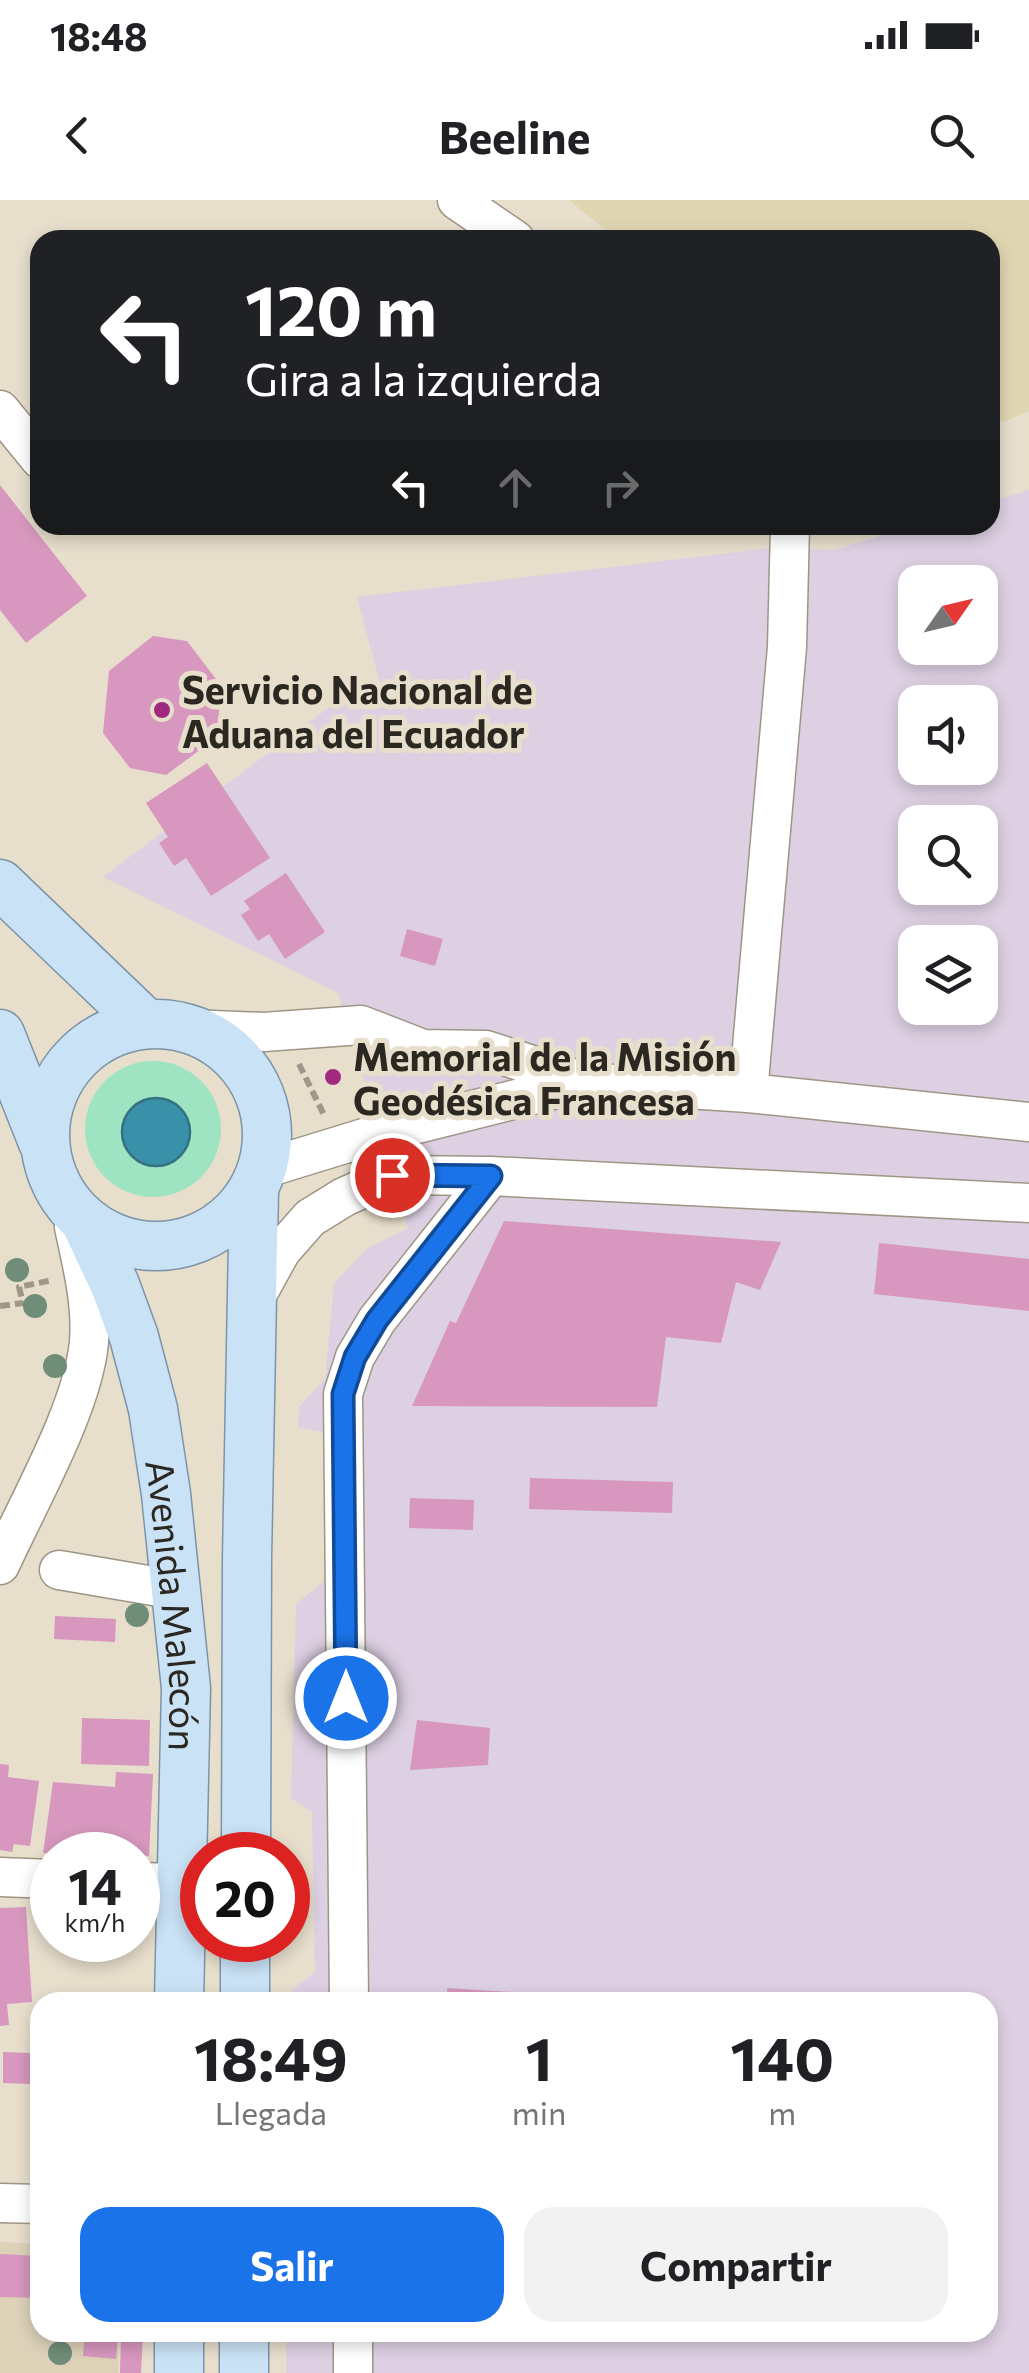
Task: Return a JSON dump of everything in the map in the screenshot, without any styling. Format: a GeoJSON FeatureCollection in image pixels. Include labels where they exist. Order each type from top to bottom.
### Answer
{"type":"FeatureCollection","features":[{"type":"Feature","properties":{"kind":"main road"},"geometry":{"type":"LineString","coordinates":[[0,884],[167,1026],[212,1039],[248,1073],[260,1095],[267,1132],[259,1179],[238,1212],[216,1230],[177,1244],[136,1245],[109,1236],[77,1214],[48,1164],[45,1145],[0,1034]]}},
{"type":"Feature","properties":{"kind":"main road"},"geometry":{"type":"LineString","coordinates":[[45,1145],[48,1108],[62,1073],[78,1054],[98,1039],[167,1026]]}},
{"type":"Feature","properties":{"kind":"main road","name":"Avenida Malecón"},"geometry":{"type":"LineString","coordinates":[[246,1832],[252,1304],[259,1179]]}},
{"type":"Feature","properties":{"kind":"main road","name":"Avenida Malecón"},"geometry":{"type":"LineString","coordinates":[[77,1214],[128,1319],[153,1410],[176,1590],[186,1688],[160,1875]]}},
{"type":"Feature","properties":{"kind":"main road","name":"Avenida Malecón"},"geometry":{"type":"LineString","coordinates":[[160,1888],[178,1992]]}},
{"type":"Feature","properties":{"kind":"main road"},"geometry":{"type":"LineString","coordinates":[[245,1962],[245,1992]]}},
{"type":"Feature","properties":{"kind":"main road"},"geometry":{"type":"LineString","coordinates":[[179,2342],[179,2373]]}},
{"type":"Feature","properties":{"kind":"main road"},"geometry":{"type":"LineString","coordinates":[[244,2342],[244,2373]]}},
{"type":"Feature","properties":{"kind":"street"},"geometry":{"type":"LineString","coordinates":[[457,200],[500,230]]}},
{"type":"Feature","properties":{"kind":"street"},"geometry":{"type":"LineString","coordinates":[[0,410],[30,447]]}},
{"type":"Feature","properties":{"kind":"street"},"geometry":{"type":"LineString","coordinates":[[748,1093],[787,647],[790,535]]}},
{"type":"Feature","properties":{"kind":"street"},"geometry":{"type":"LineString","coordinates":[[167,1026],[283,1031],[361,1025],[423,1049],[486,1050],[584,1082],[748,1093],[1029,1122]]}},
{"type":"Feature","properties":{"kind":"street"},"geometry":{"type":"LineString","coordinates":[[259,1179],[339,1145],[584,1082]]}},
{"type":"Feature","properties":{"kind":"street"},"geometry":{"type":"LineString","coordinates":[[252,1304],[281,1252],[310,1218],[392,1175],[491,1176],[1029,1203]]}},
{"type":"Feature","properties":{"kind":"street"},"geometry":{"type":"LineString","coordinates":[[349,1992],[343,1394],[355,1357],[377,1320],[491,1176]]}},
{"type":"Feature","properties":{"kind":"street"},"geometry":{"type":"LineString","coordinates":[[0,1565],[84,1374],[89,1341],[88,1298],[77,1214]]}},
{"type":"Feature","properties":{"kind":"street"},"geometry":{"type":"LineString","coordinates":[[59,1570],[176,1590]]}},
{"type":"Feature","properties":{"kind":"street"},"geometry":{"type":"LineString","coordinates":[[0,1877],[30,1878]]}},
{"type":"Feature","properties":{"kind":"street"},"geometry":{"type":"LineString","coordinates":[[0,2202],[30,2204]]}},
{"type":"Feature","properties":{"kind":"street"},"geometry":{"type":"LineString","coordinates":[[352,2342],[353,2373]]}},
{"type":"Feature","properties":{"kind":"path"},"geometry":{"type":"LineString","coordinates":[[283,1031],[339,1145]]}},
{"type":"Feature","properties":{"kind":"path"},"geometry":{"type":"LineString","coordinates":[[0,1306],[23,1303],[19,1287],[59,1280]]}},
{"type":"Feature","properties":{"kind":"shaded area"},"geometry":{"type":"Polygon","coordinates":[[[1029,490],[1029,2373],[286,2373],[286,2342],[998,2342],[998,1992],[291,1992],[315,1972],[312,1812],[291,1798],[296,1604],[328,1578],[326,1433],[298,1427],[299,1407],[325,1379],[334,1283],[369,1247],[408,1228],[338,993],[103,877],[343,697],[381,687],[357,597],[773,548],[834,550],[883,535],[1000,535],[1000,499],[1029,490]]]}},
{"type":"Feature","properties":{"kind":"shaded area"},"geometry":{"type":"Polygon","coordinates":[[[0,2242],[30,2244],[30,2342],[119,2342],[118,2373],[0,2373],[0,2242]]]}},
{"type":"Feature","properties":{"kind":"green space"},"geometry":{"type":"Polygon","coordinates":[[[153,1061],[179,1066],[201,1081],[216,1103],[221,1129],[216,1155],[201,1177],[179,1192],[153,1197],[127,1192],[105,1177],[90,1155],[85,1129],[90,1103],[105,1081],[127,1066],[153,1061]]]}},
{"type":"Feature","properties":{"kind":"sand"},"geometry":{"type":"Polygon","coordinates":[[[569,200],[1029,200],[1029,411],[1000,422],[1000,230],[606,230],[569,200]]]}},
{"type":"Feature","properties":{"kind":"water"},"geometry":{"type":"Polygon","coordinates":[[[156,1098],[169,1100],[180,1108],[188,1119],[188,1145],[180,1156],[169,1164],[156,1166],[143,1164],[132,1156],[124,1145],[122,1132],[124,1119],[132,1108],[143,1100],[156,1098]]]}},
{"type":"Feature","properties":{"kind":"building"},"geometry":{"type":"Polygon","coordinates":[[[0,485],[30,523],[30,535],[39,535],[87,596],[26,643],[0,610],[0,485]]]}},
{"type":"Feature","properties":{"kind":"building","name":"Servicio Nacional de Aduana del Ecuador"},"geometry":{"type":"Polygon","coordinates":[[[153,636],[187,641],[222,687],[216,738],[166,775],[130,768],[103,733],[109,671],[153,636]]]}},
{"type":"Feature","properties":{"kind":"building"},"geometry":{"type":"Polygon","coordinates":[[[207,763],[270,858],[211,896],[186,858],[174,866],[159,843],[168,837],[146,803],[207,763]]]}},
{"type":"Feature","properties":{"kind":"building"},"geometry":{"type":"Polygon","coordinates":[[[286,873],[325,932],[285,959],[269,934],[258,941],[241,915],[250,909],[244,901],[286,873]]]}},
{"type":"Feature","properties":{"kind":"building"},"geometry":{"type":"Polygon","coordinates":[[[407,929],[443,939],[435,966],[400,956],[407,929]]]}},
{"type":"Feature","properties":{"kind":"building"},"geometry":{"type":"Polygon","coordinates":[[[504,1221],[781,1242],[760,1290],[736,1282],[721,1343],[666,1337],[657,1407],[412,1406],[450,1321],[456,1323],[504,1221]]]}},
{"type":"Feature","properties":{"kind":"building"},"geometry":{"type":"Polygon","coordinates":[[[879,1243],[1029,1259],[1029,1311],[874,1294],[879,1243]]]}},
{"type":"Feature","properties":{"kind":"building"},"geometry":{"type":"Polygon","coordinates":[[[530,1478],[673,1482],[672,1513],[529,1509],[530,1478]]]}},
{"type":"Feature","properties":{"kind":"building"},"geometry":{"type":"Polygon","coordinates":[[[410,1498],[474,1500],[473,1530],[409,1528],[410,1498]]]}},
{"type":"Feature","properties":{"kind":"building"},"geometry":{"type":"Polygon","coordinates":[[[55,1616],[116,1619],[115,1642],[54,1639],[55,1616]]]}},
{"type":"Feature","properties":{"kind":"building"},"geometry":{"type":"Polygon","coordinates":[[[82,1718],[150,1720],[149,1766],[81,1764],[82,1718]]]}},
{"type":"Feature","properties":{"kind":"building"},"geometry":{"type":"Polygon","coordinates":[[[417,1720],[490,1728],[488,1765],[410,1770],[417,1720]]]}},
{"type":"Feature","properties":{"kind":"building"},"geometry":{"type":"Polygon","coordinates":[[[0,1764],[9,1765],[8,1777],[39,1781],[30,1846],[14,1844],[12,1852],[0,1850],[0,1764]]]}},
{"type":"Feature","properties":{"kind":"building"},"geometry":{"type":"Polygon","coordinates":[[[116,1772],[153,1774],[150,1832],[46,1832],[53,1782],[115,1787],[116,1772]]]}},
{"type":"Feature","properties":{"kind":"building"},"geometry":{"type":"Polygon","coordinates":[[[26,1907],[31,1992],[30,2002],[7,2004],[9,2025],[0,2026],[0,1908],[26,1907]]]}},
{"type":"Feature","properties":{"kind":"building"},"geometry":{"type":"Polygon","coordinates":[[[447,1988],[510,1992],[447,1992],[447,1988]]]}},
{"type":"Feature","properties":{"kind":"building"},"geometry":{"type":"Polygon","coordinates":[[[3,2052],[30,2053],[30,2084],[3,2083],[3,2052]]]}},
{"type":"Feature","properties":{"kind":"building"},"geometry":{"type":"Polygon","coordinates":[[[0,2254],[30,2256],[30,2298],[0,2297],[0,2254]]]}},
{"type":"Feature","properties":{"kind":"building"},"geometry":{"type":"Polygon","coordinates":[[[84,2342],[117,2342],[116,2359],[83,2356],[84,2342]]]}},
{"type":"Feature","properties":{"kind":"building"},"geometry":{"type":"Polygon","coordinates":[[[121,2342],[143,2342],[141,2373],[120,2373],[121,2342]]]}},
{"type":"Feature","properties":{"kind":"place","name":"Servicio Nacional de Aduana del Ecuador"},"geometry":{"type":"Point","coordinates":[162,710]}},
{"type":"Feature","properties":{"kind":"place","name":"Memorial de la Misión Geodésica Francesa"},"geometry":{"type":"Point","coordinates":[333,1077]}},
{"type":"Feature","properties":{"kind":"route"},"geometry":{"type":"LineString","coordinates":[[346,1698],[343,1394],[355,1357],[377,1320],[491,1176],[392,1175]]}}]}
